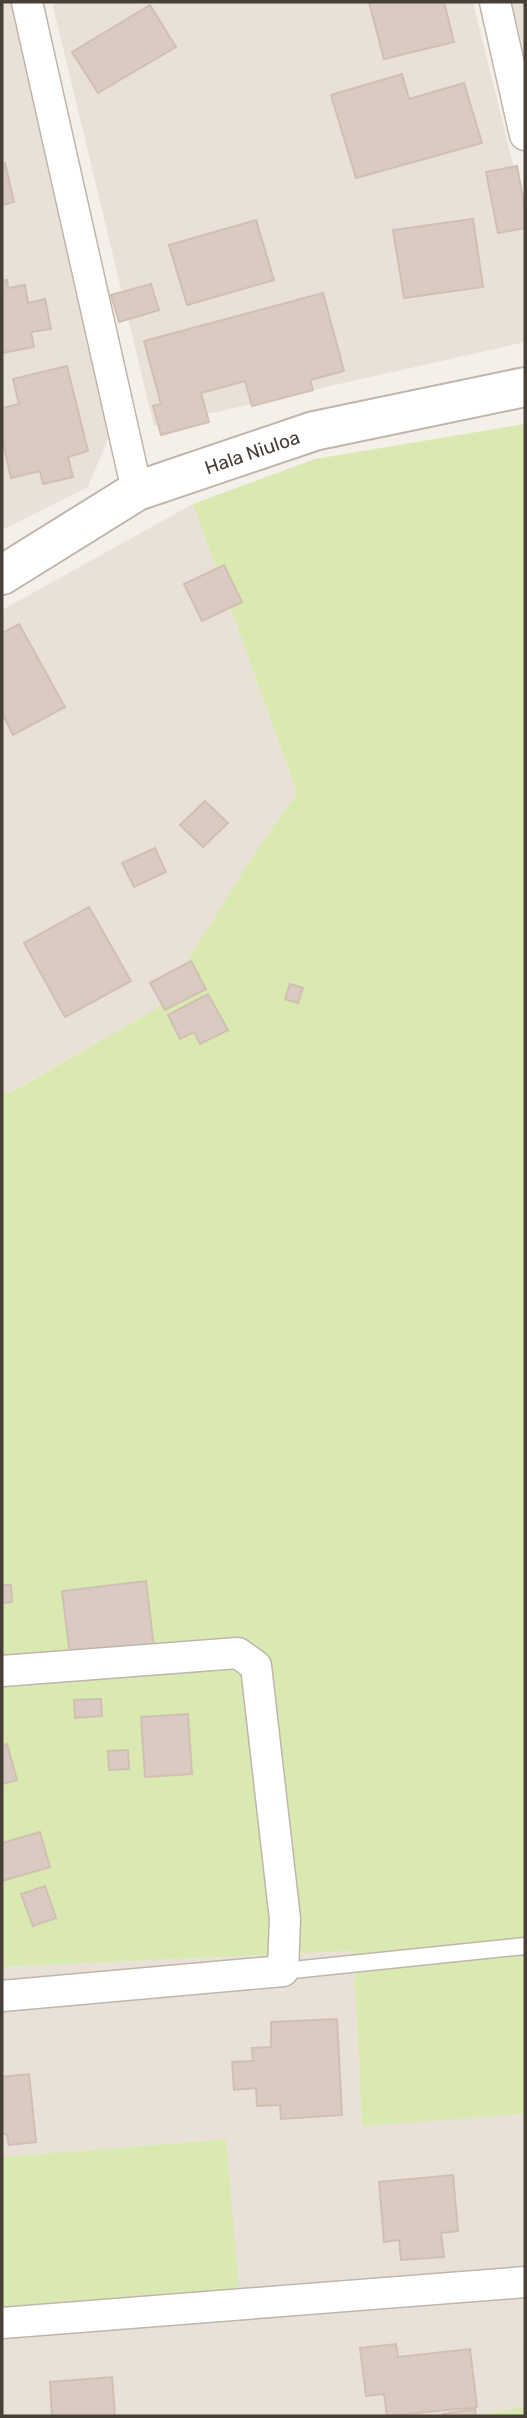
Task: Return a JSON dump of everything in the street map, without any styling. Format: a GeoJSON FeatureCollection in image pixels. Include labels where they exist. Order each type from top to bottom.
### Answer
{"type":"FeatureCollection","features":[{"type":"Feature","properties":{"kind":"street"},"geometry":{"type":"LineString","coordinates":[[27,2],[137,491]]}},
{"type":"Feature","properties":{"kind":"street"},"geometry":{"type":"LineString","coordinates":[[495,2],[525,135]]}},
{"type":"Feature","properties":{"kind":"street","name":"Hala Niuloa"},"geometry":{"type":"LineString","coordinates":[[2,575],[137,491],[314,431],[525,387]]}},
{"type":"Feature","properties":{"kind":"street"},"geometry":{"type":"LineString","coordinates":[[2,1671],[239,1653],[256,1666],[285,1919],[283,1970],[2,1996]]}},
{"type":"Feature","properties":{"kind":"street"},"geometry":{"type":"LineString","coordinates":[[2,2323],[525,2281]]}},
{"type":"Feature","properties":{"kind":"lane"},"geometry":{"type":"LineString","coordinates":[[283,1970],[525,1946]]}},
{"type":"Feature","properties":{"kind":"shaded area"},"geometry":{"type":"Polygon","coordinates":[[[2,2],[15,2],[46,135],[109,436],[88,487],[2,530],[2,2]]]}},
{"type":"Feature","properties":{"kind":"shaded area"},"geometry":{"type":"Polygon","coordinates":[[[52,2],[473,2],[525,213],[525,342],[154,426],[52,2]]]}},
{"type":"Feature","properties":{"kind":"shaded area"},"geometry":{"type":"Polygon","coordinates":[[[511,2],[525,2],[525,54],[511,2]]]}},
{"type":"Feature","properties":{"kind":"shaded area"},"geometry":{"type":"Polygon","coordinates":[[[193,504],[297,793],[258,848],[157,1008],[7,1094],[2,1088],[2,610],[193,504]]]}},
{"type":"Feature","properties":{"kind":"shaded area"},"geometry":{"type":"Polygon","coordinates":[[[353,1951],[362,2125],[525,2114],[525,2406],[475,2416],[2,2416],[2,2307],[238,2290],[225,2139],[2,2157],[2,1967],[353,1951]]]}},
{"type":"Feature","properties":{"kind":"green space"},"geometry":{"type":"Polygon","coordinates":[[[525,424],[525,2114],[362,2126],[353,1951],[2,1967],[2,1088],[8,1094],[157,1008],[258,848],[297,793],[193,504],[315,459],[525,424]]]}},
{"type":"Feature","properties":{"kind":"green space"},"geometry":{"type":"Polygon","coordinates":[[[226,2139],[239,2290],[2,2307],[2,2157],[226,2139]]]}},
{"type":"Feature","properties":{"kind":"green space"},"geometry":{"type":"Polygon","coordinates":[[[525,2406],[525,2416],[475,2416],[525,2406]]]}},
{"type":"Feature","properties":{"kind":"building"},"geometry":{"type":"Polygon","coordinates":[[[369,2],[444,2],[454,42],[384,59],[369,2]]]}},
{"type":"Feature","properties":{"kind":"building"},"geometry":{"type":"Polygon","coordinates":[[[150,5],[176,47],[98,93],[72,52],[150,5]]]}},
{"type":"Feature","properties":{"kind":"building"},"geometry":{"type":"Polygon","coordinates":[[[402,74],[409,99],[464,83],[482,143],[356,178],[331,95],[402,74]]]}},
{"type":"Feature","properties":{"kind":"building"},"geometry":{"type":"Polygon","coordinates":[[[5,163],[14,202],[2,205],[2,164],[5,163]]]}},
{"type":"Feature","properties":{"kind":"building"},"geometry":{"type":"Polygon","coordinates":[[[517,166],[525,209],[525,228],[498,233],[486,172],[517,166]]]}},
{"type":"Feature","properties":{"kind":"building"},"geometry":{"type":"Polygon","coordinates":[[[473,219],[483,287],[404,298],[393,230],[473,219]]]}},
{"type":"Feature","properties":{"kind":"building"},"geometry":{"type":"Polygon","coordinates":[[[256,220],[274,280],[187,305],[169,245],[256,220]]]}},
{"type":"Feature","properties":{"kind":"building"},"geometry":{"type":"Polygon","coordinates":[[[7,280],[8,288],[25,285],[28,303],[45,299],[51,329],[31,332],[34,347],[2,353],[2,281],[7,280]]]}},
{"type":"Feature","properties":{"kind":"building"},"geometry":{"type":"Polygon","coordinates":[[[151,284],[159,310],[119,322],[111,295],[151,284]]]}},
{"type":"Feature","properties":{"kind":"building"},"geometry":{"type":"Polygon","coordinates":[[[323,293],[344,371],[310,380],[313,390],[252,406],[245,381],[201,393],[209,422],[161,435],[153,406],[161,404],[144,341],[323,293]]]}},
{"type":"Feature","properties":{"kind":"building"},"geometry":{"type":"Polygon","coordinates":[[[67,366],[88,451],[68,457],[73,477],[43,484],[40,471],[11,478],[2,438],[2,408],[19,404],[13,379],[67,366]]]}},
{"type":"Feature","properties":{"kind":"building"},"geometry":{"type":"Polygon","coordinates":[[[224,565],[242,602],[202,621],[184,584],[224,565]]]}},
{"type":"Feature","properties":{"kind":"building"},"geometry":{"type":"Polygon","coordinates":[[[19,624],[65,707],[13,735],[2,713],[2,633],[19,624]]]}},
{"type":"Feature","properties":{"kind":"building"},"geometry":{"type":"Polygon","coordinates":[[[205,801],[228,823],[203,847],[180,825],[205,801]]]}},
{"type":"Feature","properties":{"kind":"building"},"geometry":{"type":"Polygon","coordinates":[[[155,848],[166,872],[134,887],[122,863],[155,848]]]}},
{"type":"Feature","properties":{"kind":"building"},"geometry":{"type":"Polygon","coordinates":[[[89,907],[131,981],[65,1017],[24,943],[89,907]]]}},
{"type":"Feature","properties":{"kind":"building"},"geometry":{"type":"Polygon","coordinates":[[[191,961],[206,989],[165,1010],[150,983],[191,961]]]}},
{"type":"Feature","properties":{"kind":"building"},"geometry":{"type":"Polygon","coordinates":[[[290,984],[303,988],[298,1003],[285,999],[290,984]]]}},
{"type":"Feature","properties":{"kind":"building"},"geometry":{"type":"Polygon","coordinates":[[[208,994],[228,1030],[200,1044],[194,1032],[180,1039],[168,1015],[208,994]]]}},
{"type":"Feature","properties":{"kind":"building"},"geometry":{"type":"Polygon","coordinates":[[[146,1581],[154,1647],[70,1655],[62,1591],[146,1581]]]}},
{"type":"Feature","properties":{"kind":"building"},"geometry":{"type":"Polygon","coordinates":[[[2,1585],[11,1585],[12,1602],[2,1603],[2,1585]]]}},
{"type":"Feature","properties":{"kind":"building"},"geometry":{"type":"Polygon","coordinates":[[[101,1699],[102,1716],[75,1718],[74,1700],[101,1699]]]}},
{"type":"Feature","properties":{"kind":"building"},"geometry":{"type":"Polygon","coordinates":[[[188,1714],[192,1774],[145,1777],[141,1717],[188,1714]]]}},
{"type":"Feature","properties":{"kind":"building"},"geometry":{"type":"Polygon","coordinates":[[[7,1744],[17,1780],[2,1784],[2,1746],[7,1744]]]}},
{"type":"Feature","properties":{"kind":"building"},"geometry":{"type":"Polygon","coordinates":[[[128,1750],[129,1769],[109,1770],[108,1751],[128,1750]]]}},
{"type":"Feature","properties":{"kind":"building"},"geometry":{"type":"Polygon","coordinates":[[[40,1832],[50,1867],[2,1881],[2,1843],[40,1832]]]}},
{"type":"Feature","properties":{"kind":"building"},"geometry":{"type":"Polygon","coordinates":[[[45,1886],[56,1918],[33,1926],[21,1894],[45,1886]]]}},
{"type":"Feature","properties":{"kind":"building"},"geometry":{"type":"Polygon","coordinates":[[[337,2019],[342,2115],[281,2119],[280,2105],[257,2106],[256,2088],[234,2090],[232,2062],[253,2061],[252,2048],[271,2047],[271,2022],[337,2019]]]}},
{"type":"Feature","properties":{"kind":"building"},"geometry":{"type":"Polygon","coordinates":[[[29,2074],[36,2142],[9,2145],[7,2134],[2,2134],[2,2077],[29,2074]]]}},
{"type":"Feature","properties":{"kind":"building"},"geometry":{"type":"Polygon","coordinates":[[[453,2175],[458,2231],[441,2233],[444,2257],[401,2260],[399,2240],[384,2242],[379,2182],[453,2175]]]}},
{"type":"Feature","properties":{"kind":"building"},"geometry":{"type":"Polygon","coordinates":[[[396,2344],[398,2357],[470,2349],[477,2407],[387,2416],[384,2394],[366,2396],[360,2348],[396,2344]]]}},
{"type":"Feature","properties":{"kind":"building"},"geometry":{"type":"Polygon","coordinates":[[[112,2377],[115,2416],[52,2416],[50,2382],[112,2377]]]}},
{"type":"Feature","properties":{"kind":"building"},"geometry":{"type":"Polygon","coordinates":[[[475,2409],[476,2416],[443,2414],[475,2409]]]}}]}
